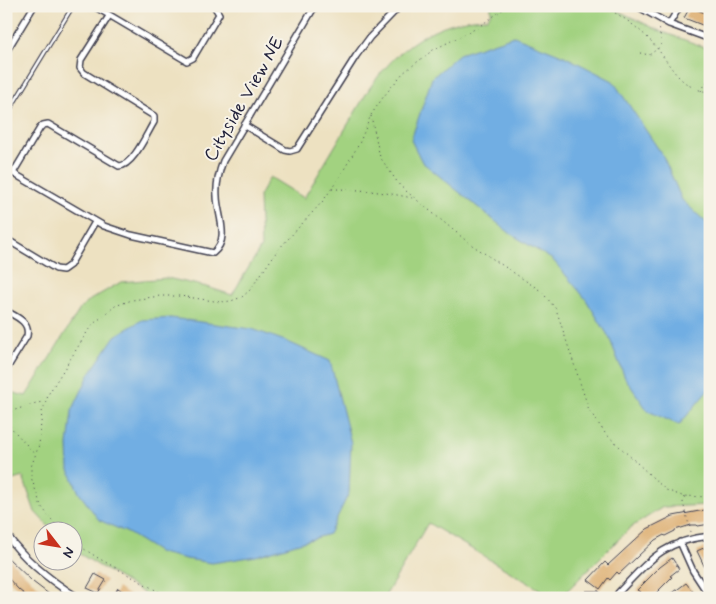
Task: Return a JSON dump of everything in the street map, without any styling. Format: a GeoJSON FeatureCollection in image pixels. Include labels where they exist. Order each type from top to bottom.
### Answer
{"type":"FeatureCollection","features":[{"type":"Feature","properties":{"kind":"street"},"geometry":{"type":"LineString","coordinates":[[6,52],[34,6]]}},
{"type":"Feature","properties":{"kind":"street"},"geometry":{"type":"LineString","coordinates":[[94,6],[180,59],[187,61],[193,58],[219,14],[214,6]]}},
{"type":"Feature","properties":{"kind":"street","name":"Cityside View NE"},"geometry":{"type":"LineString","coordinates":[[6,169],[95,222],[131,235],[213,253],[219,247],[221,240],[222,227],[216,198],[220,170],[228,152],[315,6]]}},
{"type":"Feature","properties":{"kind":"street"},"geometry":{"type":"LineString","coordinates":[[244,125],[285,150],[297,149],[356,56],[400,6]]}},
{"type":"Feature","properties":{"kind":"street"},"geometry":{"type":"LineString","coordinates":[[637,6],[669,24],[710,39]]}},
{"type":"Feature","properties":{"kind":"street"},"geometry":{"type":"LineString","coordinates":[[669,24],[680,6]]}},
{"type":"Feature","properties":{"kind":"street"},"geometry":{"type":"LineString","coordinates":[[13,173],[43,125],[53,126],[119,166],[130,162],[150,130],[155,120],[152,113],[84,73],[80,68],[81,60],[109,16]]}},
{"type":"Feature","properties":{"kind":"street"},"geometry":{"type":"LineString","coordinates":[[6,239],[56,269],[63,270],[70,265],[95,222]]}},
{"type":"Feature","properties":{"kind":"street"},"geometry":{"type":"LineString","coordinates":[[6,311],[24,322],[28,329],[27,336],[6,370]]}},
{"type":"Feature","properties":{"kind":"street"},"geometry":{"type":"LineString","coordinates":[[618,594],[654,557],[668,547],[693,538],[710,536]]}},
{"type":"Feature","properties":{"kind":"street"},"geometry":{"type":"LineString","coordinates":[[7,537],[38,569],[78,598]]}},
{"type":"Feature","properties":{"kind":"street"},"geometry":{"type":"LineString","coordinates":[[680,542],[697,579],[710,598]]}},
{"type":"Feature","properties":{"kind":"lane"},"geometry":{"type":"LineString","coordinates":[[6,116],[73,6]]}},
{"type":"Feature","properties":{"kind":"path"},"geometry":{"type":"LineString","coordinates":[[52,522],[38,500],[31,476],[32,464],[36,455],[45,402],[53,384],[84,335],[102,315],[115,306],[132,300],[180,296],[221,302],[242,297],[250,290],[277,251],[304,223],[331,190],[359,144],[371,115],[403,73],[438,47],[476,28],[508,6]]}},
{"type":"Feature","properties":{"kind":"path"},"geometry":{"type":"LineString","coordinates":[[602,6],[627,20],[657,49],[666,63],[684,83],[701,91],[710,92]]}},
{"type":"Feature","properties":{"kind":"path"},"geometry":{"type":"LineString","coordinates":[[640,53],[649,55],[662,45],[659,33],[663,20]]}},
{"type":"Feature","properties":{"kind":"path"},"geometry":{"type":"LineString","coordinates":[[701,91],[710,77]]}},
{"type":"Feature","properties":{"kind":"path"},"geometry":{"type":"LineString","coordinates":[[371,115],[380,157],[394,179],[469,243],[541,291],[556,309],[589,410],[604,433],[666,490],[684,496],[710,497]]}},
{"type":"Feature","properties":{"kind":"path"},"geometry":{"type":"LineString","coordinates":[[331,190],[355,189],[378,191],[414,198]]}},
{"type":"Feature","properties":{"kind":"path"},"geometry":{"type":"LineString","coordinates":[[6,413],[45,402]]}},
{"type":"Feature","properties":{"kind":"path"},"geometry":{"type":"LineString","coordinates":[[6,422],[36,455]]}},
{"type":"Feature","properties":{"kind":"path"},"geometry":{"type":"LineString","coordinates":[[684,496],[684,504],[693,538]]}},
{"type":"Feature","properties":{"kind":"path"},"geometry":{"type":"LineString","coordinates":[[82,548],[170,598]]}},
{"type":"Feature","properties":{"kind":"green space"},"geometry":{"type":"Polygon","coordinates":[[[491,6],[608,6],[660,31],[710,49],[710,505],[663,507],[630,528],[560,598],[554,598],[428,523],[384,598],[152,598],[82,555],[82,522],[44,522],[35,512],[23,477],[6,482],[6,391],[26,396],[80,309],[90,300],[121,282],[167,278],[232,295],[261,247],[259,196],[270,177],[304,198],[369,89],[392,61],[419,38],[434,30],[468,20],[487,18],[491,13],[491,6]]]}},
{"type":"Feature","properties":{"kind":"water"},"geometry":{"type":"Polygon","coordinates":[[[514,36],[562,55],[613,81],[663,156],[682,200],[710,226],[710,388],[679,425],[648,411],[625,378],[609,337],[585,298],[553,260],[511,234],[422,162],[411,140],[432,78],[459,54],[514,36]]]}},
{"type":"Feature","properties":{"kind":"water"},"geometry":{"type":"Polygon","coordinates":[[[171,318],[252,329],[288,342],[330,361],[351,443],[349,493],[329,534],[256,556],[212,563],[186,559],[160,553],[128,533],[99,520],[79,493],[69,470],[68,445],[72,411],[90,373],[115,336],[142,320],[171,318]]]}},
{"type":"Feature","properties":{"kind":"building"},"geometry":{"type":"Polygon","coordinates":[[[690,7],[710,15],[710,28],[684,18],[690,7]]]}},
{"type":"Feature","properties":{"kind":"building"},"geometry":{"type":"Polygon","coordinates":[[[710,509],[710,524],[691,525],[675,530],[655,540],[619,574],[617,572],[610,580],[608,578],[600,589],[588,580],[605,562],[608,565],[647,529],[673,516],[710,509]]]}},
{"type":"Feature","properties":{"kind":"building"},"geometry":{"type":"Polygon","coordinates":[[[708,546],[710,550],[710,578],[697,551],[708,546]]]}},
{"type":"Feature","properties":{"kind":"building"},"geometry":{"type":"Polygon","coordinates":[[[6,556],[33,582],[54,598],[29,598],[19,590],[6,576],[6,556]]]}},
{"type":"Feature","properties":{"kind":"building"},"geometry":{"type":"Polygon","coordinates":[[[672,558],[679,569],[670,576],[672,577],[651,598],[634,598],[640,592],[637,590],[672,558]]]}},
{"type":"Feature","properties":{"kind":"building"},"geometry":{"type":"Polygon","coordinates":[[[95,574],[106,580],[98,593],[87,588],[95,574]]]}},
{"type":"Feature","properties":{"kind":"building"},"geometry":{"type":"Polygon","coordinates":[[[686,583],[694,593],[688,598],[666,598],[686,583]]]}},
{"type":"Feature","properties":{"kind":"building"},"geometry":{"type":"Polygon","coordinates":[[[118,588],[125,593],[133,598],[112,598],[118,588]]]}},
{"type":"Feature","properties":{"kind":"building"},"geometry":{"type":"Polygon","coordinates":[[[586,591],[599,591],[599,598],[586,598],[586,591]]]}}]}
